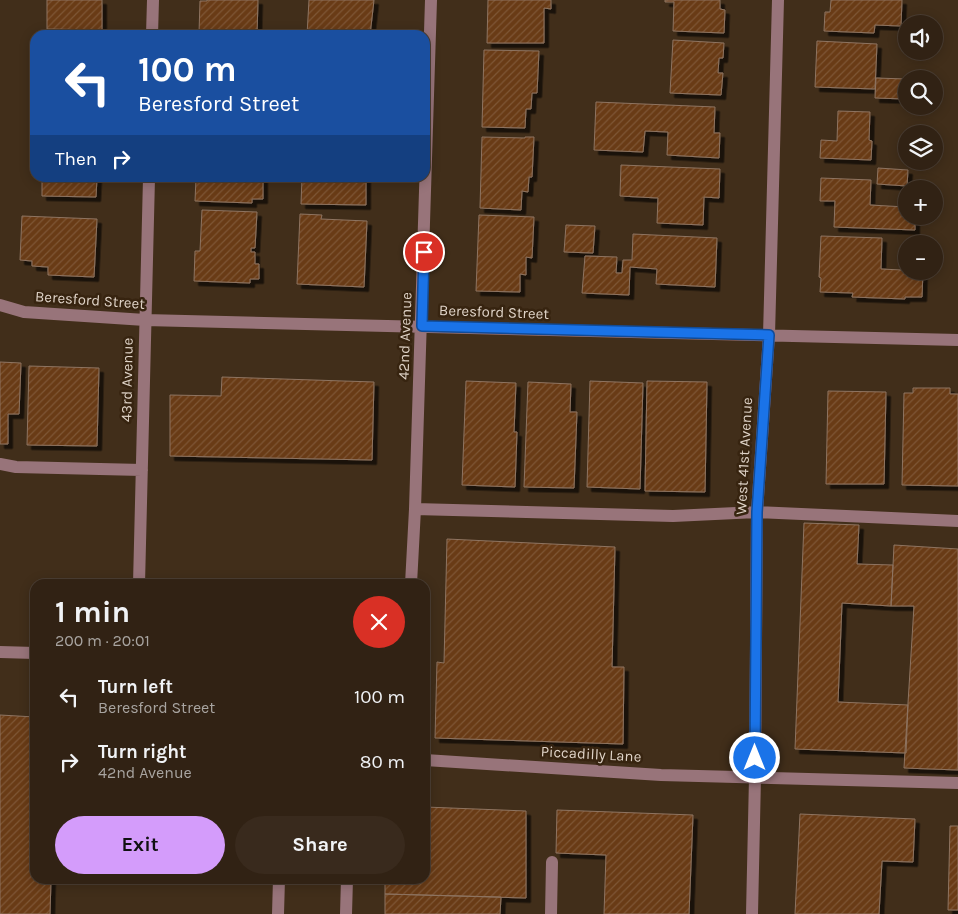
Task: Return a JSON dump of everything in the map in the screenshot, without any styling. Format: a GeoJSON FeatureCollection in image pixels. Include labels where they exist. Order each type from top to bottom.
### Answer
{"type":"FeatureCollection","features":[{"type":"Feature","properties":{"kind":"street"},"geometry":{"type":"LineString","coordinates":[[152,30],[153,0]]}},
{"type":"Feature","properties":{"kind":"street","name":"42nd Avenue"},"geometry":{"type":"LineString","coordinates":[[430,36],[431,0]]}},
{"type":"Feature","properties":{"kind":"street","name":"West 41st Avenue"},"geometry":{"type":"LineString","coordinates":[[752,914],[757,512],[769,335],[778,0]]}},
{"type":"Feature","properties":{"kind":"street","name":"43rd Avenue"},"geometry":{"type":"LineString","coordinates":[[139,579],[149,182]]}},
{"type":"Feature","properties":{"kind":"street","name":"42nd Avenue"},"geometry":{"type":"LineString","coordinates":[[411,579],[416,509],[426,182]]}},
{"type":"Feature","properties":{"kind":"street","name":"Beresford Street"},"geometry":{"type":"LineString","coordinates":[[0,305],[24,312],[145,320],[958,340]]}},
{"type":"Feature","properties":{"kind":"street"},"geometry":{"type":"LineString","coordinates":[[0,464],[16,467],[142,470]]}},
{"type":"Feature","properties":{"kind":"street"},"geometry":{"type":"LineString","coordinates":[[416,509],[673,516],[757,512],[958,521]]}},
{"type":"Feature","properties":{"kind":"street"},"geometry":{"type":"LineString","coordinates":[[0,652],[30,653]]}},
{"type":"Feature","properties":{"kind":"street","name":"Piccadilly Lane"},"geometry":{"type":"LineString","coordinates":[[430,760],[651,774],[958,783]]}},
{"type":"Feature","properties":{"kind":"street"},"geometry":{"type":"LineString","coordinates":[[551,914],[552,862]]}},
{"type":"Feature","properties":{"kind":"street"},"geometry":{"type":"LineString","coordinates":[[278,914],[279,884]]}},
{"type":"Feature","properties":{"kind":"street"},"geometry":{"type":"LineString","coordinates":[[346,914],[347,884]]}},
{"type":"Feature","properties":{"kind":"building"},"geometry":{"type":"Polygon","coordinates":[[[47,0],[102,0],[102,30],[47,29],[47,0]]]}},
{"type":"Feature","properties":{"kind":"building"},"geometry":{"type":"Polygon","coordinates":[[[258,0],[257,30],[199,30],[200,1],[258,0]]]}},
{"type":"Feature","properties":{"kind":"building"},"geometry":{"type":"Polygon","coordinates":[[[309,0],[374,0],[371,30],[307,30],[309,0]]]}},
{"type":"Feature","properties":{"kind":"building"},"geometry":{"type":"Polygon","coordinates":[[[488,0],[551,0],[551,9],[544,8],[544,43],[487,43],[488,0]]]}},
{"type":"Feature","properties":{"kind":"building"},"geometry":{"type":"Polygon","coordinates":[[[665,0],[720,0],[720,9],[725,10],[724,33],[673,31],[674,2],[665,2],[665,0]]]}},
{"type":"Feature","properties":{"kind":"building"},"geometry":{"type":"Polygon","coordinates":[[[831,0],[902,0],[901,15],[898,15],[898,26],[875,25],[874,33],[824,31],[825,12],[830,12],[831,0]]]}},
{"type":"Feature","properties":{"kind":"building"},"geometry":{"type":"Polygon","coordinates":[[[673,40],[724,43],[723,58],[719,58],[718,73],[723,73],[721,95],[670,93],[673,40]]]}},
{"type":"Feature","properties":{"kind":"building"},"geometry":{"type":"Polygon","coordinates":[[[817,41],[877,44],[875,89],[815,87],[817,41]]]}},
{"type":"Feature","properties":{"kind":"building"},"geometry":{"type":"Polygon","coordinates":[[[484,50],[539,51],[537,93],[532,93],[531,109],[526,109],[525,128],[482,127],[484,50]]]}},
{"type":"Feature","properties":{"kind":"building"},"geometry":{"type":"Polygon","coordinates":[[[876,78],[898,79],[898,99],[875,98],[876,78]]]}},
{"type":"Feature","properties":{"kind":"building"},"geometry":{"type":"Polygon","coordinates":[[[596,102],[715,107],[714,133],[720,133],[719,158],[667,155],[668,132],[645,131],[643,152],[594,150],[596,102]]]}},
{"type":"Feature","properties":{"kind":"building"},"geometry":{"type":"Polygon","coordinates":[[[838,111],[870,112],[869,140],[872,141],[871,160],[820,158],[821,140],[837,141],[838,111]]]}},
{"type":"Feature","properties":{"kind":"building"},"geometry":{"type":"Polygon","coordinates":[[[482,137],[534,137],[532,177],[529,177],[528,192],[522,191],[521,210],[480,208],[482,137]]]}},
{"type":"Feature","properties":{"kind":"building"},"geometry":{"type":"Polygon","coordinates":[[[621,165],[720,169],[719,198],[704,197],[703,225],[657,223],[658,198],[620,196],[621,165]]]}},
{"type":"Feature","properties":{"kind":"building"},"geometry":{"type":"Polygon","coordinates":[[[878,168],[908,170],[907,180],[898,180],[898,185],[877,184],[878,168]]]}},
{"type":"Feature","properties":{"kind":"building"},"geometry":{"type":"Polygon","coordinates":[[[821,178],[871,180],[870,205],[898,207],[898,225],[915,225],[915,230],[834,227],[835,201],[820,201],[821,178]]]}},
{"type":"Feature","properties":{"kind":"building"},"geometry":{"type":"Polygon","coordinates":[[[42,182],[97,182],[96,197],[42,196],[42,182]]]}},
{"type":"Feature","properties":{"kind":"building"},"geometry":{"type":"Polygon","coordinates":[[[196,182],[263,182],[263,199],[252,199],[252,203],[195,201],[196,182]]]}},
{"type":"Feature","properties":{"kind":"building"},"geometry":{"type":"Polygon","coordinates":[[[302,182],[366,182],[366,205],[301,204],[302,182]]]}},
{"type":"Feature","properties":{"kind":"building"},"geometry":{"type":"Polygon","coordinates":[[[202,210],[257,212],[255,248],[251,248],[251,252],[255,252],[255,264],[259,264],[259,279],[250,279],[250,283],[194,281],[195,251],[200,251],[202,210]]]}},
{"type":"Feature","properties":{"kind":"building"},"geometry":{"type":"Polygon","coordinates":[[[300,214],[322,215],[321,219],[367,221],[364,287],[297,284],[300,214]]]}},
{"type":"Feature","properties":{"kind":"building"},"geometry":{"type":"Polygon","coordinates":[[[479,215],[534,217],[532,258],[526,257],[526,275],[520,274],[520,292],[476,291],[479,215]]]}},
{"type":"Feature","properties":{"kind":"building"},"geometry":{"type":"Polygon","coordinates":[[[22,216],[97,219],[94,277],[48,275],[48,267],[32,266],[32,261],[20,260],[22,216]]]}},
{"type":"Feature","properties":{"kind":"building"},"geometry":{"type":"Polygon","coordinates":[[[566,225],[595,226],[593,253],[564,252],[566,225]]]}},
{"type":"Feature","properties":{"kind":"building"},"geometry":{"type":"Polygon","coordinates":[[[633,234],[717,238],[715,287],[656,284],[657,269],[630,267],[629,295],[582,293],[585,256],[617,257],[616,273],[622,273],[623,260],[632,260],[633,234]]]}},
{"type":"Feature","properties":{"kind":"building"},"geometry":{"type":"Polygon","coordinates":[[[821,236],[882,238],[881,269],[898,270],[898,280],[923,280],[922,297],[905,297],[905,299],[852,297],[853,293],[820,292],[821,278],[819,277],[821,236]]]}},
{"type":"Feature","properties":{"kind":"building"},"geometry":{"type":"Polygon","coordinates":[[[0,362],[21,363],[19,414],[8,414],[8,444],[0,444],[0,362]]]}},
{"type":"Feature","properties":{"kind":"building"},"geometry":{"type":"Polygon","coordinates":[[[29,366],[99,368],[97,446],[27,445],[29,366]]]}},
{"type":"Feature","properties":{"kind":"building"},"geometry":{"type":"Polygon","coordinates":[[[222,377],[374,382],[372,460],[170,456],[170,395],[221,396],[222,377]]]}},
{"type":"Feature","properties":{"kind":"building"},"geometry":{"type":"Polygon","coordinates":[[[466,381],[516,383],[514,432],[517,432],[515,487],[462,485],[466,381]]]}},
{"type":"Feature","properties":{"kind":"building"},"geometry":{"type":"Polygon","coordinates":[[[590,381],[643,383],[640,489],[587,487],[590,381]]]}},
{"type":"Feature","properties":{"kind":"building"},"geometry":{"type":"Polygon","coordinates":[[[647,381],[707,382],[705,492],[645,491],[647,381]]]}},
{"type":"Feature","properties":{"kind":"building"},"geometry":{"type":"Polygon","coordinates":[[[528,382],[571,384],[570,412],[577,412],[574,488],[524,487],[528,382]]]}},
{"type":"Feature","properties":{"kind":"building"},"geometry":{"type":"Polygon","coordinates":[[[913,388],[950,388],[950,394],[958,394],[958,486],[902,485],[904,393],[913,393],[913,388]]]}},
{"type":"Feature","properties":{"kind":"building"},"geometry":{"type":"Polygon","coordinates":[[[828,391],[886,392],[884,484],[826,484],[828,391]]]}},
{"type":"Feature","properties":{"kind":"building"},"geometry":{"type":"Polygon","coordinates":[[[804,523],[859,525],[857,564],[893,565],[891,606],[842,603],[838,702],[908,705],[906,753],[795,749],[804,523]]]}},
{"type":"Feature","properties":{"kind":"building"},"geometry":{"type":"Polygon","coordinates":[[[447,539],[615,547],[612,667],[624,667],[623,744],[435,738],[437,662],[444,663],[447,539]]]}},
{"type":"Feature","properties":{"kind":"building"},"geometry":{"type":"Polygon","coordinates":[[[894,545],[958,549],[958,770],[904,768],[914,606],[891,606],[894,545]]]}},
{"type":"Feature","properties":{"kind":"building"},"geometry":{"type":"Polygon","coordinates":[[[0,715],[30,717],[30,884],[51,884],[50,914],[0,914],[0,715]]]}},
{"type":"Feature","properties":{"kind":"building"},"geometry":{"type":"Polygon","coordinates":[[[430,807],[526,811],[526,898],[385,894],[385,884],[430,884],[430,807]]]}},
{"type":"Feature","properties":{"kind":"building"},"geometry":{"type":"Polygon","coordinates":[[[557,810],[693,815],[689,914],[604,914],[606,855],[556,853],[557,810]]]}},
{"type":"Feature","properties":{"kind":"building"},"geometry":{"type":"Polygon","coordinates":[[[800,814],[915,819],[913,862],[882,861],[879,914],[795,914],[800,814]]]}},
{"type":"Feature","properties":{"kind":"building"},"geometry":{"type":"Polygon","coordinates":[[[950,826],[958,826],[958,910],[948,910],[950,826]]]}},
{"type":"Feature","properties":{"kind":"building"},"geometry":{"type":"Polygon","coordinates":[[[385,894],[501,897],[500,914],[385,914],[385,894]]]}},
{"type":"Feature","properties":{"kind":"route"},"geometry":{"type":"LineString","coordinates":[[424,252],[422,326],[769,335],[757,512],[755,758]]}}]}
